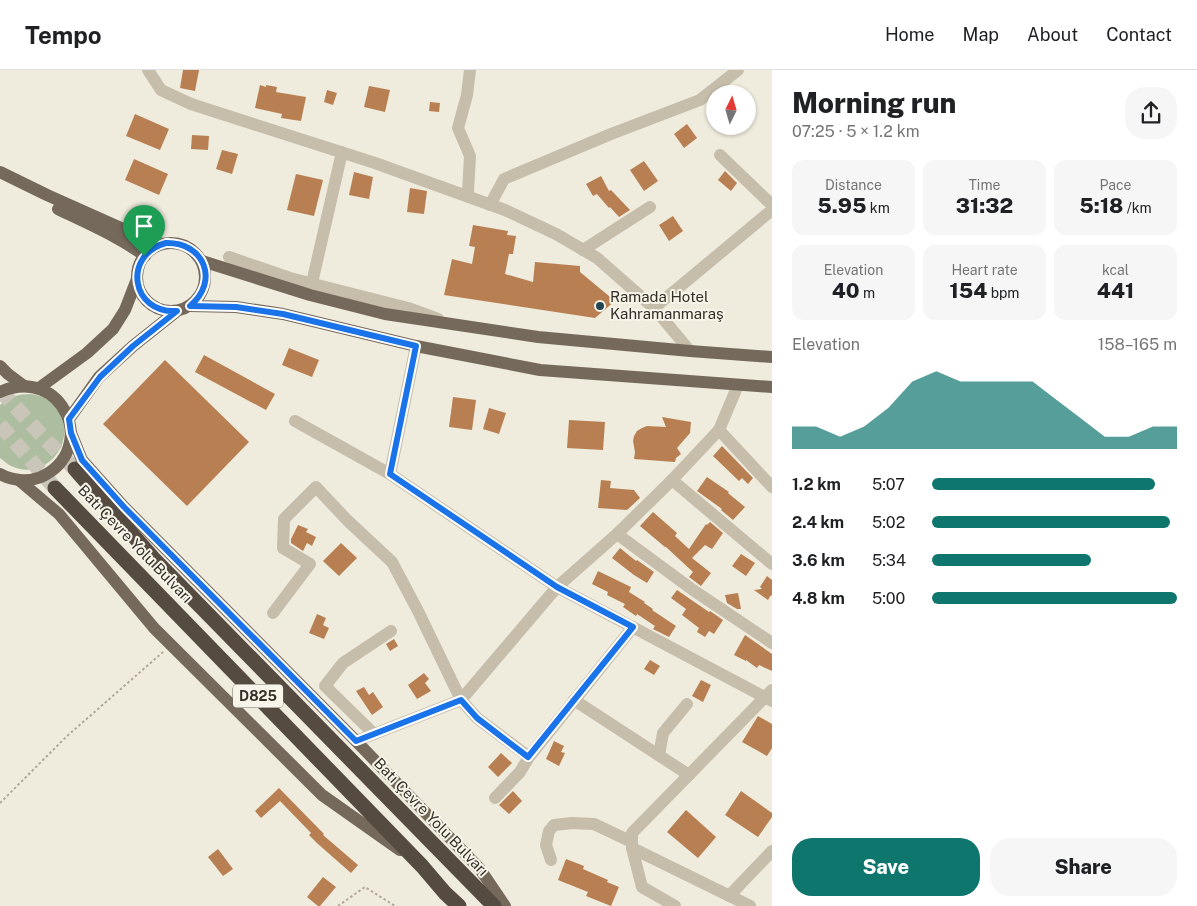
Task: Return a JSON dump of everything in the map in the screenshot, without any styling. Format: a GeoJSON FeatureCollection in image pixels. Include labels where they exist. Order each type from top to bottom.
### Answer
{"type":"FeatureCollection","features":[{"type":"Feature","properties":{"kind":"highway","name":"Batı Çevre Yolu Bulvarı"},"geometry":{"type":"LineString","coordinates":[[75,469],[153,558],[494,906]]}},
{"type":"Feature","properties":{"kind":"highway","name":"Batı Çevre Yolu Bulvarı"},"geometry":{"type":"LineString","coordinates":[[55,488],[459,906]]}},
{"type":"Feature","properties":{"kind":"main road"},"geometry":{"type":"LineString","coordinates":[[0,172],[159,245]]}},
{"type":"Feature","properties":{"kind":"main road"},"geometry":{"type":"LineString","coordinates":[[0,180],[114,237],[144,256]]}},
{"type":"Feature","properties":{"kind":"main road"},"geometry":{"type":"LineString","coordinates":[[39,388],[87,353],[113,329],[125,310],[140,264],[144,256],[153,248],[166,243],[180,244],[193,250],[202,262],[206,275],[205,282],[200,296],[190,306]]}},
{"type":"Feature","properties":{"kind":"main road"},"geometry":{"type":"LineString","coordinates":[[202,262],[310,295],[385,314],[538,337],[772,357]]}},
{"type":"Feature","properties":{"kind":"main road"},"geometry":{"type":"LineString","coordinates":[[137,278],[141,292],[150,303],[162,310],[177,311]]}},
{"type":"Feature","properties":{"kind":"main road"},"geometry":{"type":"LineString","coordinates":[[69,419],[100,377],[133,346],[177,311],[190,306],[236,307],[283,314],[416,346],[540,370],[772,387]]}},
{"type":"Feature","properties":{"kind":"main road"},"geometry":{"type":"LineString","coordinates":[[0,366],[24,386]]}},
{"type":"Feature","properties":{"kind":"main road"},"geometry":{"type":"LineString","coordinates":[[0,392],[10,387],[24,386],[39,388],[52,395],[62,406],[69,419],[71,433],[82,460],[124,507],[217,603],[356,741],[480,869],[505,906]]}},
{"type":"Feature","properties":{"kind":"main road"},"geometry":{"type":"LineString","coordinates":[[0,474],[20,481],[36,479],[50,473],[65,455],[71,433]]}},
{"type":"Feature","properties":{"kind":"main road"},"geometry":{"type":"LineString","coordinates":[[20,481],[59,514],[154,628],[322,795],[422,866]]}},
{"type":"Feature","properties":{"kind":"street"},"geometry":{"type":"LineString","coordinates":[[148,70],[161,90],[191,104],[375,163],[505,210],[556,234],[597,258],[654,308],[690,351]]}},
{"type":"Feature","properties":{"kind":"street"},"geometry":{"type":"LineString","coordinates":[[469,197],[470,156],[458,128],[467,95],[470,70]]}},
{"type":"Feature","properties":{"kind":"street"},"geometry":{"type":"LineString","coordinates":[[490,205],[504,179],[611,134],[700,100],[738,70]]}},
{"type":"Feature","properties":{"kind":"street"},"geometry":{"type":"LineString","coordinates":[[312,283],[342,152]]}},
{"type":"Feature","properties":{"kind":"street"},"geometry":{"type":"LineString","coordinates":[[720,155],[772,205]]}},
{"type":"Feature","properties":{"kind":"street"},"geometry":{"type":"LineString","coordinates":[[583,250],[650,207]]}},
{"type":"Feature","properties":{"kind":"street"},"geometry":{"type":"LineString","coordinates":[[654,308],[772,210]]}},
{"type":"Feature","properties":{"kind":"street"},"geometry":{"type":"LineString","coordinates":[[228,257],[290,278],[408,308],[452,324]]}},
{"type":"Feature","properties":{"kind":"street"},"geometry":{"type":"LineString","coordinates":[[390,474],[416,346]]}},
{"type":"Feature","properties":{"kind":"street"},"geometry":{"type":"LineString","coordinates":[[356,741],[461,700],[557,587],[617,534],[719,430],[738,385]]}},
{"type":"Feature","properties":{"kind":"street"},"geometry":{"type":"LineString","coordinates":[[295,421],[390,474],[557,587],[770,696],[632,833],[632,845],[642,887],[676,906]]}},
{"type":"Feature","properties":{"kind":"street"},"geometry":{"type":"LineString","coordinates":[[719,430],[772,487]]}},
{"type":"Feature","properties":{"kind":"street"},"geometry":{"type":"LineString","coordinates":[[672,480],[772,564]]}},
{"type":"Feature","properties":{"kind":"street"},"geometry":{"type":"LineString","coordinates":[[273,613],[310,564],[283,548],[284,520],[316,487],[347,520],[392,562],[461,700],[477,718],[528,757]]}},
{"type":"Feature","properties":{"kind":"street"},"geometry":{"type":"LineString","coordinates":[[617,534],[693,590],[772,643]]}},
{"type":"Feature","properties":{"kind":"street"},"geometry":{"type":"LineString","coordinates":[[495,798],[520,772],[528,757],[633,627]]}},
{"type":"Feature","properties":{"kind":"street"},"geometry":{"type":"LineString","coordinates":[[374,734],[324,686],[343,663],[391,631]]}},
{"type":"Feature","properties":{"kind":"street"},"geometry":{"type":"LineString","coordinates":[[574,700],[689,775]]}},
{"type":"Feature","properties":{"kind":"street"},"geometry":{"type":"LineString","coordinates":[[659,755],[663,733],[686,704]]}},
{"type":"Feature","properties":{"kind":"street"},"geometry":{"type":"LineString","coordinates":[[551,860],[546,845],[549,831],[554,825],[572,822],[594,824],[750,906]]}},
{"type":"Feature","properties":{"kind":"street"},"geometry":{"type":"LineString","coordinates":[[729,896],[772,851]]}},
{"type":"Feature","properties":{"kind":"path"},"geometry":{"type":"LineString","coordinates":[[0,803],[66,737],[171,645]]}},
{"type":"Feature","properties":{"kind":"path"},"geometry":{"type":"LineString","coordinates":[[338,906],[365,887],[395,906]]}},
{"type":"Feature","properties":{"kind":"green space"},"geometry":{"type":"Polygon","coordinates":[[[31,394],[49,400],[54,405],[63,421],[64,434],[61,446],[55,456],[46,464],[35,469],[22,469],[9,465],[0,458],[0,405],[14,396],[31,394]]]}},
{"type":"Feature","properties":{"kind":"building"},"geometry":{"type":"Polygon","coordinates":[[[183,70],[199,70],[195,91],[180,88],[183,70]]]}},
{"type":"Feature","properties":{"kind":"building"},"geometry":{"type":"Polygon","coordinates":[[[260,85],[277,87],[276,92],[306,97],[301,121],[281,118],[282,114],[255,108],[260,85]]]}},
{"type":"Feature","properties":{"kind":"building"},"geometry":{"type":"Polygon","coordinates":[[[369,86],[390,90],[385,112],[364,107],[369,86]]]}},
{"type":"Feature","properties":{"kind":"building"},"geometry":{"type":"Polygon","coordinates":[[[327,90],[337,93],[333,105],[324,102],[327,90]]]}},
{"type":"Feature","properties":{"kind":"building"},"geometry":{"type":"Polygon","coordinates":[[[430,102],[440,103],[439,112],[429,111],[430,102]]]}},
{"type":"Feature","properties":{"kind":"building"},"geometry":{"type":"Polygon","coordinates":[[[135,114],[169,129],[160,150],[126,136],[135,114]]]}},
{"type":"Feature","properties":{"kind":"building"},"geometry":{"type":"Polygon","coordinates":[[[687,124],[697,138],[684,148],[674,134],[687,124]]]}},
{"type":"Feature","properties":{"kind":"building"},"geometry":{"type":"Polygon","coordinates":[[[192,135],[209,136],[208,150],[191,149],[192,135]]]}},
{"type":"Feature","properties":{"kind":"building"},"geometry":{"type":"Polygon","coordinates":[[[222,150],[238,154],[232,174],[216,169],[222,150]]]}},
{"type":"Feature","properties":{"kind":"building"},"geometry":{"type":"Polygon","coordinates":[[[134,159],[168,174],[159,195],[125,180],[134,159]]]}},
{"type":"Feature","properties":{"kind":"building"},"geometry":{"type":"Polygon","coordinates":[[[644,161],[658,181],[644,191],[630,170],[644,161]]]}},
{"type":"Feature","properties":{"kind":"building"},"geometry":{"type":"Polygon","coordinates":[[[725,171],[737,183],[731,191],[718,180],[725,171]]]}},
{"type":"Feature","properties":{"kind":"building"},"geometry":{"type":"Polygon","coordinates":[[[354,172],[373,177],[369,199],[349,195],[354,172]]]}},
{"type":"Feature","properties":{"kind":"building"},"geometry":{"type":"Polygon","coordinates":[[[296,174],[323,180],[314,216],[287,210],[296,174]]]}},
{"type":"Feature","properties":{"kind":"building"},"geometry":{"type":"Polygon","coordinates":[[[601,176],[609,191],[611,190],[630,210],[619,217],[597,194],[593,196],[586,184],[601,176]]]}},
{"type":"Feature","properties":{"kind":"building"},"geometry":{"type":"Polygon","coordinates":[[[410,188],[427,191],[424,214],[407,212],[410,188]]]}},
{"type":"Feature","properties":{"kind":"building"},"geometry":{"type":"Polygon","coordinates":[[[673,216],[683,231],[669,241],[659,225],[673,216]]]}},
{"type":"Feature","properties":{"kind":"building"},"geometry":{"type":"Polygon","coordinates":[[[473,225],[508,231],[507,235],[516,236],[513,254],[509,254],[505,274],[533,282],[535,262],[580,266],[580,272],[615,301],[595,318],[444,295],[452,259],[472,264],[475,247],[469,246],[473,225]]]}},
{"type":"Feature","properties":{"kind":"building"},"geometry":{"type":"Polygon","coordinates":[[[289,348],[319,360],[312,377],[282,365],[289,348]]]}},
{"type":"Feature","properties":{"kind":"building"},"geometry":{"type":"Polygon","coordinates":[[[204,355],[275,394],[266,410],[195,372],[204,355]]]}},
{"type":"Feature","properties":{"kind":"building"},"geometry":{"type":"Polygon","coordinates":[[[165,360],[249,442],[187,506],[103,424],[165,360]]]}},
{"type":"Feature","properties":{"kind":"building"},"geometry":{"type":"Polygon","coordinates":[[[453,397],[476,400],[472,430],[449,427],[453,397]]]}},
{"type":"Feature","properties":{"kind":"building"},"geometry":{"type":"Polygon","coordinates":[[[489,408],[506,413],[499,434],[483,429],[489,408]]]}},
{"type":"Feature","properties":{"kind":"building"},"geometry":{"type":"Polygon","coordinates":[[[662,417],[691,422],[690,433],[677,448],[681,454],[676,458],[675,462],[634,459],[633,441],[637,431],[647,426],[666,427],[662,417]]]}},
{"type":"Feature","properties":{"kind":"building"},"geometry":{"type":"Polygon","coordinates":[[[569,420],[605,422],[603,450],[567,448],[569,420]]]}},
{"type":"Feature","properties":{"kind":"building"},"geometry":{"type":"Polygon","coordinates":[[[722,446],[753,478],[748,484],[742,478],[739,481],[713,456],[722,446]]]}},
{"type":"Feature","properties":{"kind":"building"},"geometry":{"type":"Polygon","coordinates":[[[707,477],[729,492],[745,507],[733,520],[722,509],[697,491],[707,477]]]}},
{"type":"Feature","properties":{"kind":"building"},"geometry":{"type":"Polygon","coordinates":[[[601,480],[611,481],[610,488],[634,490],[640,498],[627,510],[598,508],[601,480]]]}},
{"type":"Feature","properties":{"kind":"building"},"geometry":{"type":"Polygon","coordinates":[[[653,512],[677,533],[675,536],[689,549],[706,524],[710,522],[723,533],[712,549],[705,545],[692,558],[711,573],[701,586],[689,577],[693,572],[640,526],[653,512]]]}},
{"type":"Feature","properties":{"kind":"building"},"geometry":{"type":"Polygon","coordinates":[[[298,525],[308,529],[306,532],[316,537],[312,546],[307,543],[303,551],[291,543],[298,525]]]}},
{"type":"Feature","properties":{"kind":"building"},"geometry":{"type":"Polygon","coordinates":[[[341,543],[357,558],[339,576],[323,561],[341,543]]]}},
{"type":"Feature","properties":{"kind":"building"},"geometry":{"type":"Polygon","coordinates":[[[620,548],[654,572],[647,583],[612,558],[620,548]]]}},
{"type":"Feature","properties":{"kind":"building"},"geometry":{"type":"Polygon","coordinates":[[[741,554],[755,563],[746,576],[732,566],[741,554]]]}},
{"type":"Feature","properties":{"kind":"building"},"geometry":{"type":"Polygon","coordinates":[[[598,571],[631,587],[629,592],[676,626],[669,637],[653,629],[655,626],[623,607],[625,604],[607,595],[608,592],[592,584],[598,571]]]}},
{"type":"Feature","properties":{"kind":"building"},"geometry":{"type":"Polygon","coordinates":[[[767,576],[772,580],[772,596],[768,600],[754,590],[762,589],[760,587],[767,576]]]}},
{"type":"Feature","properties":{"kind":"building"},"geometry":{"type":"Polygon","coordinates":[[[677,590],[723,620],[714,634],[709,631],[705,637],[697,632],[699,628],[682,615],[686,609],[671,598],[677,590]]]}},
{"type":"Feature","properties":{"kind":"building"},"geometry":{"type":"Polygon","coordinates":[[[738,593],[741,609],[737,609],[727,603],[725,595],[738,593]]]}},
{"type":"Feature","properties":{"kind":"building"},"geometry":{"type":"Polygon","coordinates":[[[317,614],[326,618],[323,625],[329,628],[324,639],[309,633],[317,614]]]}},
{"type":"Feature","properties":{"kind":"building"},"geometry":{"type":"Polygon","coordinates":[[[745,635],[772,654],[772,671],[759,665],[757,668],[746,660],[734,655],[745,635]]]}},
{"type":"Feature","properties":{"kind":"building"},"geometry":{"type":"Polygon","coordinates":[[[394,639],[398,646],[390,651],[386,644],[394,639]]]}},
{"type":"Feature","properties":{"kind":"building"},"geometry":{"type":"Polygon","coordinates":[[[650,660],[660,666],[654,675],[644,669],[650,660]]]}},
{"type":"Feature","properties":{"kind":"building"},"geometry":{"type":"Polygon","coordinates":[[[424,673],[429,679],[425,683],[431,691],[417,699],[408,685],[424,673]]]}},
{"type":"Feature","properties":{"kind":"building"},"geometry":{"type":"Polygon","coordinates":[[[701,680],[711,685],[703,702],[692,696],[701,680]]]}},
{"type":"Feature","properties":{"kind":"building"},"geometry":{"type":"Polygon","coordinates":[[[364,687],[369,695],[373,692],[383,707],[372,715],[356,691],[364,687]]]}},
{"type":"Feature","properties":{"kind":"building"},"geometry":{"type":"Polygon","coordinates":[[[758,716],[772,724],[772,748],[767,756],[742,742],[758,716]]]}},
{"type":"Feature","properties":{"kind":"building"},"geometry":{"type":"Polygon","coordinates":[[[554,741],[564,746],[561,752],[565,753],[559,766],[546,759],[554,741]]]}},
{"type":"Feature","properties":{"kind":"building"},"geometry":{"type":"Polygon","coordinates":[[[501,753],[512,763],[498,777],[488,767],[501,753]]]}},
{"type":"Feature","properties":{"kind":"building"},"geometry":{"type":"Polygon","coordinates":[[[279,788],[323,835],[358,865],[351,873],[309,835],[311,833],[280,801],[261,818],[255,811],[279,788]]]}},
{"type":"Feature","properties":{"kind":"building"},"geometry":{"type":"Polygon","coordinates":[[[513,791],[522,801],[509,814],[499,805],[513,791]]]}},
{"type":"Feature","properties":{"kind":"building"},"geometry":{"type":"Polygon","coordinates":[[[741,791],[772,813],[772,817],[758,837],[725,815],[741,791]]]}},
{"type":"Feature","properties":{"kind":"building"},"geometry":{"type":"Polygon","coordinates":[[[686,810],[716,837],[698,858],[667,832],[686,810]]]}},
{"type":"Feature","properties":{"kind":"building"},"geometry":{"type":"Polygon","coordinates":[[[218,849],[233,869],[223,876],[208,857],[218,849]]]}},
{"type":"Feature","properties":{"kind":"building"},"geometry":{"type":"Polygon","coordinates":[[[566,859],[584,866],[583,869],[619,887],[611,906],[586,896],[588,892],[558,880],[566,859]]]}},
{"type":"Feature","properties":{"kind":"building"},"geometry":{"type":"Polygon","coordinates":[[[323,877],[336,887],[318,906],[307,897],[323,877]]]}},
{"type":"Feature","properties":{"kind":"tunnel"},"geometry":{"type":"LineString","coordinates":[[0,390],[75,469]]}},
{"type":"Feature","properties":{"kind":"tunnel"},"geometry":{"type":"LineString","coordinates":[[0,425],[55,488]]}},
{"type":"Feature","properties":{"kind":"place","name":"Ramada Hotel Kahramanmaraş"},"geometry":{"type":"Point","coordinates":[600,306]}},
{"type":"Feature","properties":{"kind":"route"},"geometry":{"type":"LineString","coordinates":[[166,243],[180,244],[193,250],[202,262],[206,275],[200,296],[190,306],[236,307],[283,314],[416,346],[390,474],[557,587],[633,627],[528,757],[477,718],[461,700],[356,741],[210,596],[124,507],[82,460],[71,433],[69,419],[77,406],[100,377],[133,346],[177,311],[162,310],[156,307],[141,292],[137,278],[144,256],[153,248],[166,243]]}}]}
